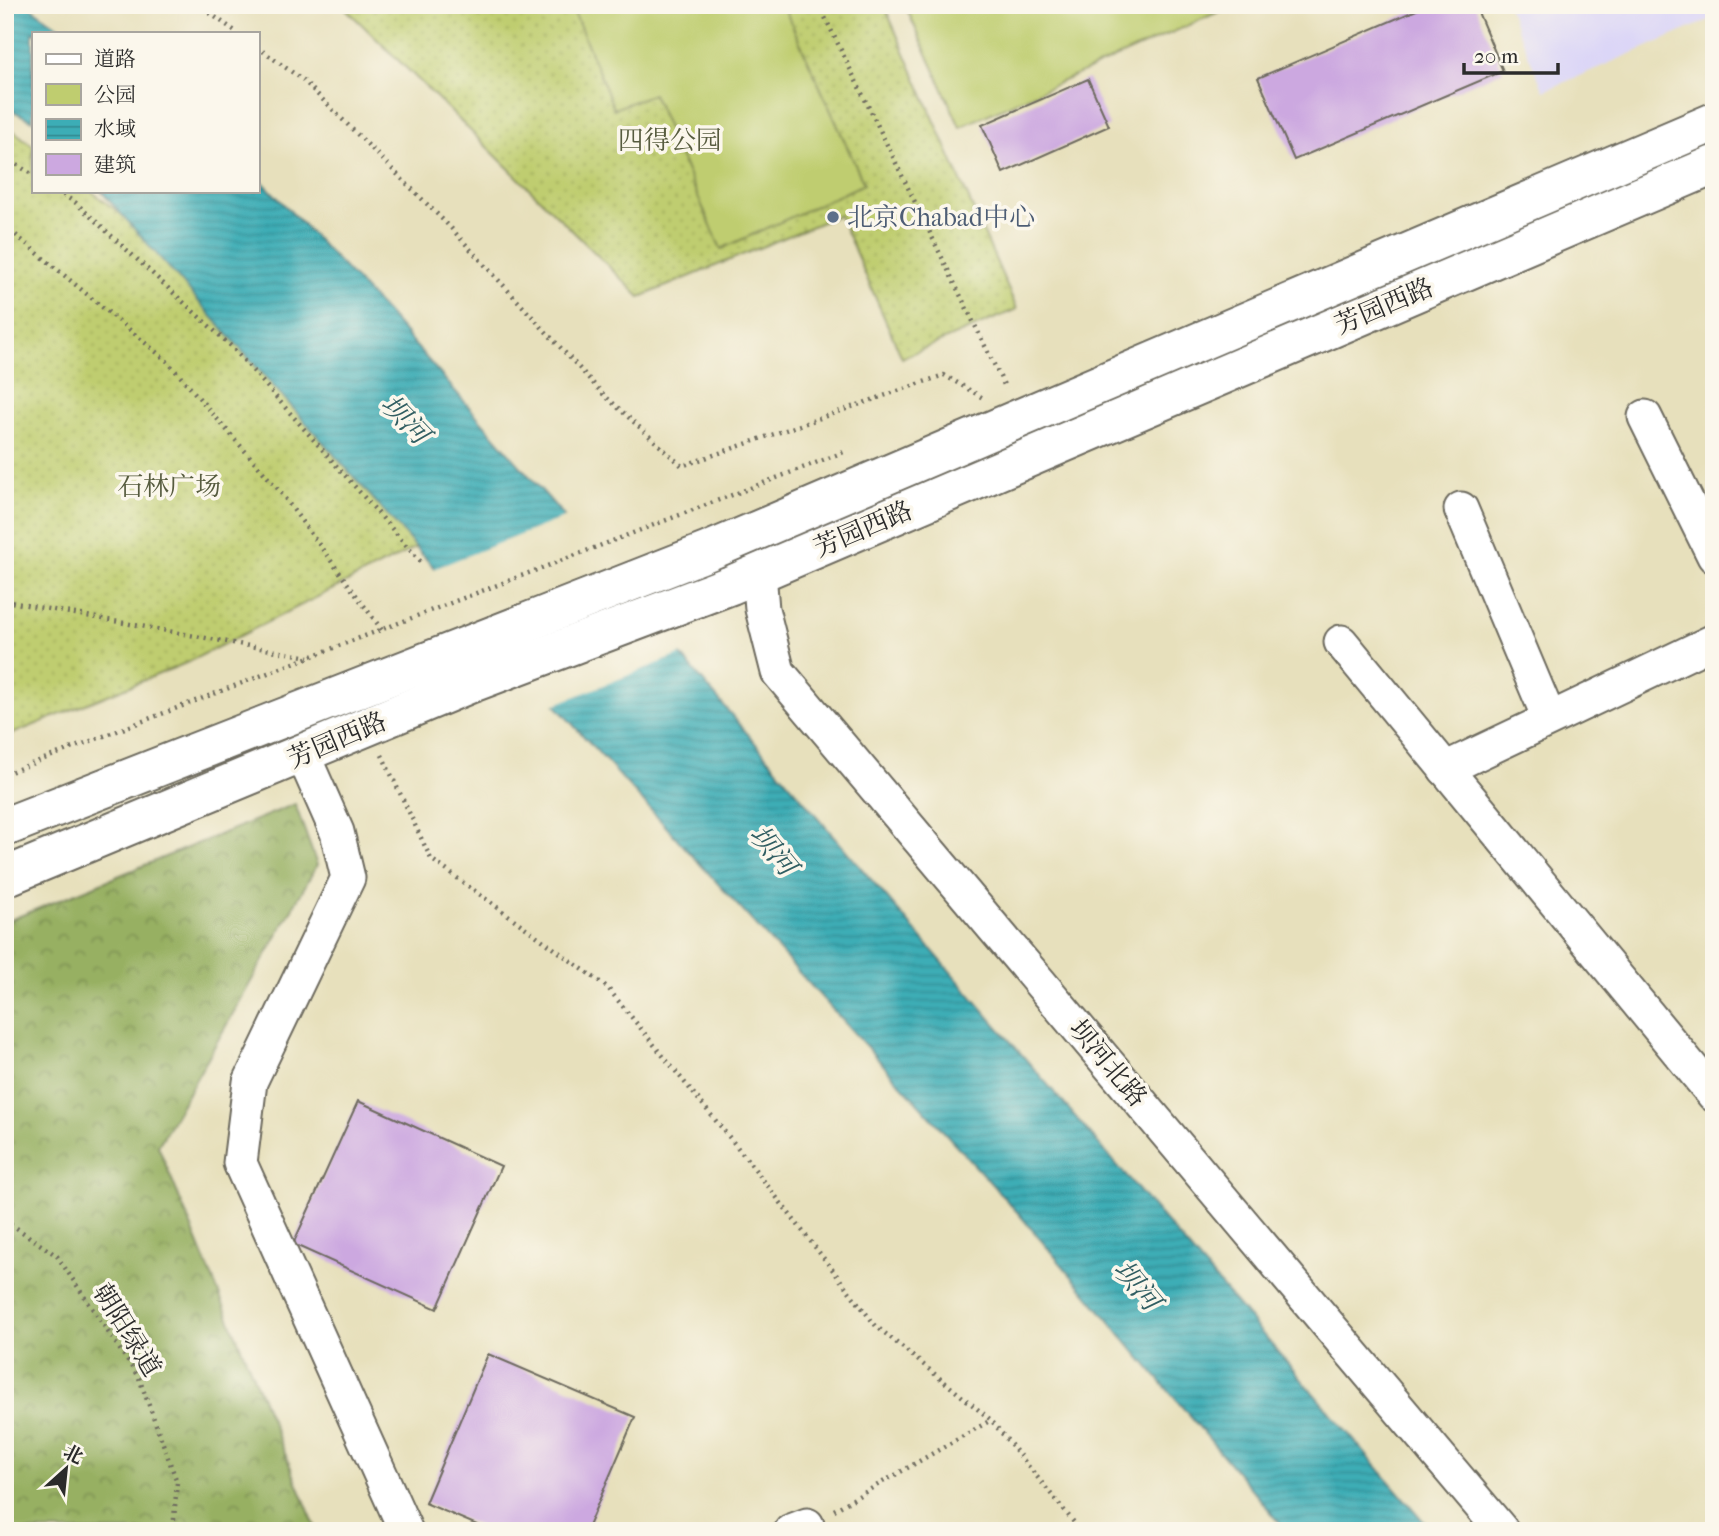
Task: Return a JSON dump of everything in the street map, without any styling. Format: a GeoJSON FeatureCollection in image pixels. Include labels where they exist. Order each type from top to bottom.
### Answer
{"type":"FeatureCollection","features":[{"type":"Feature","properties":{"kind":"main road","name":"芳园西路"},"geometry":{"type":"LineString","coordinates":[[5,827],[709,551],[1714,122]]}},
{"type":"Feature","properties":{"kind":"main road","name":"芳园西路"},"geometry":{"type":"LineString","coordinates":[[5,877],[469,684],[745,579],[1714,165]]}},
{"type":"Feature","properties":{"kind":"street"},"geometry":{"type":"LineString","coordinates":[[1645,417],[1714,556]]}},
{"type":"Feature","properties":{"kind":"street"},"geometry":{"type":"LineString","coordinates":[[1461,509],[1549,718]]}},
{"type":"Feature","properties":{"kind":"street","name":"坝河北路"},"geometry":{"type":"LineString","coordinates":[[745,579],[762,609],[778,672],[1502,1531]]}},
{"type":"Feature","properties":{"kind":"street"},"geometry":{"type":"LineString","coordinates":[[1445,769],[1714,641]]}},
{"type":"Feature","properties":{"kind":"street"},"geometry":{"type":"LineString","coordinates":[[1341,642],[1714,1095]]}},
{"type":"Feature","properties":{"kind":"street"},"geometry":{"type":"LineString","coordinates":[[303,755],[337,832],[348,878],[250,1083],[240,1163],[406,1531]]}},
{"type":"Feature","properties":{"kind":"path"},"geometry":{"type":"LineString","coordinates":[[198,5],[237,32]]}},
{"type":"Feature","properties":{"kind":"path"},"geometry":{"type":"LineString","coordinates":[[819,5],[1019,419]]}},
{"type":"Feature","properties":{"kind":"path"},"geometry":{"type":"LineString","coordinates":[[259,48],[303,80],[450,227],[603,394],[682,466],[944,375],[1019,419]]}},
{"type":"Feature","properties":{"kind":"path"},"geometry":{"type":"LineString","coordinates":[[5,157],[32,174]]}},
{"type":"Feature","properties":{"kind":"path"},"geometry":{"type":"LineString","coordinates":[[59,192],[76,203],[232,347],[422,563]]}},
{"type":"Feature","properties":{"kind":"path"},"geometry":{"type":"LineString","coordinates":[[5,226],[167,361],[278,489],[382,630]]}},
{"type":"Feature","properties":{"kind":"path"},"geometry":{"type":"LineString","coordinates":[[5,774],[577,555]]}},
{"type":"Feature","properties":{"kind":"path"},"geometry":{"type":"LineString","coordinates":[[5,601],[309,657]]}},
{"type":"Feature","properties":{"kind":"path"},"geometry":{"type":"LineString","coordinates":[[368,726],[431,859],[607,987],[747,1158],[876,1326],[991,1420],[1081,1531]]}},
{"type":"Feature","properties":{"kind":"path","name":"朝阳绿道"},"geometry":{"type":"LineString","coordinates":[[5,1220],[57,1256],[139,1378],[177,1482],[173,1531]]}},
{"type":"Feature","properties":{"kind":"path"},"geometry":{"type":"LineString","coordinates":[[799,1528],[991,1420]]}},
{"type":"Feature","properties":{"kind":"shaded area"},"geometry":{"type":"Polygon","coordinates":[[[1507,5],[1714,5],[1714,18],[1544,91],[1507,5]]]}},
{"type":"Feature","properties":{"kind":"green space","name":"四得公园"},"geometry":{"type":"Polygon","coordinates":[[[342,5],[884,5],[1017,309],[902,358],[839,215],[640,297],[342,5]]]}},
{"type":"Feature","properties":{"kind":"green space"},"geometry":{"type":"Polygon","coordinates":[[[571,5],[783,5],[864,184],[721,249],[653,94],[614,109],[571,5]]]}},
{"type":"Feature","properties":{"kind":"green space"},"geometry":{"type":"Polygon","coordinates":[[[905,5],[1234,5],[960,127],[905,5]]]}},
{"type":"Feature","properties":{"kind":"green space","name":"石林广场"},"geometry":{"type":"Polygon","coordinates":[[[5,124],[32,145],[32,192],[92,192],[172,254],[443,534],[186,663],[5,737],[5,124]]]}},
{"type":"Feature","properties":{"kind":"green space"},"geometry":{"type":"Polygon","coordinates":[[[295,804],[317,865],[158,1146],[317,1531],[5,1531],[5,922],[295,804]]]}},
{"type":"Feature","properties":{"kind":"water"},"geometry":{"type":"Polygon","coordinates":[[[5,5],[27,5],[67,32],[32,32],[32,120],[5,107],[5,5]]]}},
{"type":"Feature","properties":{"kind":"water","name":"坝河"},"geometry":{"type":"Polygon","coordinates":[[[259,178],[387,313],[557,508],[831,833],[1432,1531],[1287,1531],[1019,1214],[557,707],[102,192],[259,192],[259,178]]]}},
{"type":"Feature","properties":{"kind":"pier"},"geometry":{"type":"Polygon","coordinates":[[[568,516],[684,653],[551,706],[431,570],[568,516]]]}},
{"type":"Feature","properties":{"kind":"building"},"geometry":{"type":"Polygon","coordinates":[[[1428,5],[1475,5],[1503,71],[1294,160],[1258,78],[1428,5]]]}},
{"type":"Feature","properties":{"kind":"building"},"geometry":{"type":"Polygon","coordinates":[[[1088,79],[1109,126],[1003,173],[982,125],[1088,79]]]}},
{"type":"Feature","properties":{"kind":"building"},"geometry":{"type":"Polygon","coordinates":[[[358,1101],[501,1166],[437,1309],[293,1244],[358,1101]]]}},
{"type":"Feature","properties":{"kind":"building"},"geometry":{"type":"Polygon","coordinates":[[[488,1354],[635,1417],[586,1531],[491,1531],[425,1503],[488,1354]]]}},
{"type":"Feature","properties":{"kind":"place","name":"北京Chabad中心"},"geometry":{"type":"Point","coordinates":[833,217]}}]}
